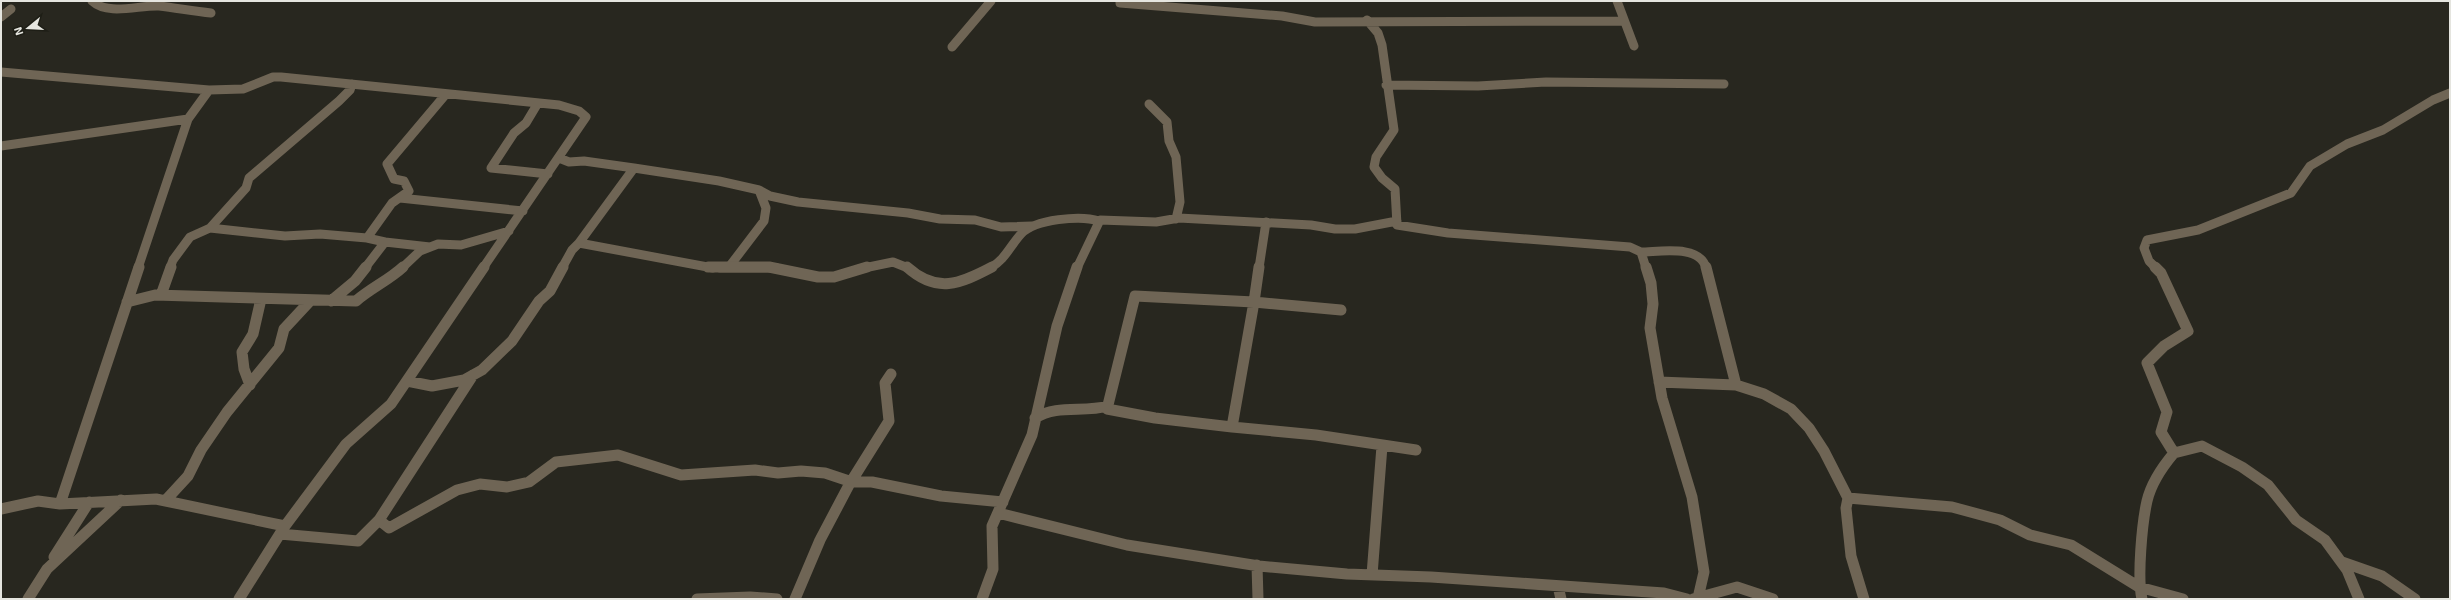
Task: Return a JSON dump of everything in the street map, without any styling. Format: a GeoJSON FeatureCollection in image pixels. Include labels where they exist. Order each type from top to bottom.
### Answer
{"type":"FeatureCollection","features":[{"type":"Feature","properties":{"kind":"street"},"geometry":{"type":"LineString","coordinates":[[92,1],[106,7],[129,8],[151,4],[211,13]]}},
{"type":"Feature","properties":{"kind":"street"},"geometry":{"type":"LineString","coordinates":[[952,47],[991,1]]}},
{"type":"Feature","properties":{"kind":"street"},"geometry":{"type":"LineString","coordinates":[[1120,1],[1120,3],[1251,13],[1315,22],[1367,20],[1624,21]]}},
{"type":"Feature","properties":{"kind":"street"},"geometry":{"type":"LineString","coordinates":[[1617,1],[1634,46]]}},
{"type":"Feature","properties":{"kind":"street"},"geometry":{"type":"LineString","coordinates":[[1,17],[11,9]]}},
{"type":"Feature","properties":{"kind":"street"},"geometry":{"type":"LineString","coordinates":[[1367,20],[1378,33],[1382,45],[1386,85],[1394,130],[1376,157],[1374,167],[1382,178],[1395,189],[1397,225],[1423,231],[1630,247],[1641,252],[1692,253],[1700,256],[1705,263],[1736,386]]}},
{"type":"Feature","properties":{"kind":"street"},"geometry":{"type":"LineString","coordinates":[[1,81],[5,73],[209,90],[243,89],[273,77],[559,105],[579,111],[586,118],[391,404],[346,444],[283,530],[239,599]]}},
{"type":"Feature","properties":{"kind":"street"},"geometry":{"type":"LineString","coordinates":[[1386,85],[1478,86],[1546,82],[1724,84]]}},
{"type":"Feature","properties":{"kind":"street"},"geometry":{"type":"LineString","coordinates":[[161,295],[173,260],[190,237],[210,228],[246,188],[249,178],[338,101],[350,90],[352,84]]}},
{"type":"Feature","properties":{"kind":"street"},"geometry":{"type":"LineString","coordinates":[[60,504],[188,119],[209,90]]}},
{"type":"Feature","properties":{"kind":"street"},"geometry":{"type":"LineString","coordinates":[[2174,453],[2161,432],[2167,412],[2147,363],[2164,346],[2188,331],[2161,274],[2146,254],[2144,248],[2147,240],[2198,230],[2291,193],[2310,166],[2347,144],[2383,130],[2434,100],[2450,93]]}},
{"type":"Feature","properties":{"kind":"street"},"geometry":{"type":"LineString","coordinates":[[367,238],[392,204],[409,191],[404,181],[394,179],[386,164],[446,94]]}},
{"type":"Feature","properties":{"kind":"street"},"geometry":{"type":"LineString","coordinates":[[538,103],[526,123],[514,133],[491,168],[548,174]]}},
{"type":"Feature","properties":{"kind":"street"},"geometry":{"type":"LineString","coordinates":[[1149,104],[1167,122],[1169,141],[1176,157],[1180,202],[1176,219]]}},
{"type":"Feature","properties":{"kind":"street"},"geometry":{"type":"LineString","coordinates":[[1,146],[188,119]]}},
{"type":"Feature","properties":{"kind":"street"},"geometry":{"type":"LineString","coordinates":[[559,158],[569,162],[584,161],[719,180],[759,190],[770,196],[798,202],[908,213],[940,219],[976,220],[1001,227],[1035,226],[1070,218],[1086,217],[1099,221],[1114,219],[1156,222],[1176,219],[1266,222],[1355,229],[1397,221]]}},
{"type":"Feature","properties":{"kind":"street"},"geometry":{"type":"LineString","coordinates":[[407,381],[432,386],[464,380],[474,375],[493,361],[512,341],[539,301],[550,291],[572,250],[579,243],[634,168]]}},
{"type":"Feature","properties":{"kind":"street"},"geometry":{"type":"LineString","coordinates":[[729,267],[743,246],[764,222],[768,212],[765,200],[759,190]]}},
{"type":"Feature","properties":{"kind":"street"},"geometry":{"type":"LineString","coordinates":[[400,198],[451,205],[523,211]]}},
{"type":"Feature","properties":{"kind":"street"},"geometry":{"type":"LineString","coordinates":[[982,599],[993,568],[992,526],[1032,435],[1057,326],[1080,258],[1094,236],[1099,221]]}},
{"type":"Feature","properties":{"kind":"street"},"geometry":{"type":"LineString","coordinates":[[1232,427],[1254,302],[1266,222]]}},
{"type":"Feature","properties":{"kind":"street"},"geometry":{"type":"LineString","coordinates":[[579,243],[714,268],[729,267],[786,269],[818,277],[834,277],[880,264],[893,262],[905,265],[916,275],[932,283],[946,285],[969,279],[997,264],[1007,255],[1022,233],[1035,226]]}},
{"type":"Feature","properties":{"kind":"street"},"geometry":{"type":"LineString","coordinates":[[210,228],[285,236],[320,234],[367,238],[385,242],[431,247]]}},
{"type":"Feature","properties":{"kind":"street"},"geometry":{"type":"LineString","coordinates":[[127,302],[161,295],[310,301],[356,300],[371,288],[395,275],[420,251],[438,244],[460,245],[509,232]]}},
{"type":"Feature","properties":{"kind":"street"},"geometry":{"type":"LineString","coordinates":[[331,301],[355,281],[385,242]]}},
{"type":"Feature","properties":{"kind":"street"},"geometry":{"type":"LineString","coordinates":[[1641,252],[1651,283],[1653,304],[1650,328],[1659,382],[1668,422],[1692,497],[1704,572],[1692,599]]}},
{"type":"Feature","properties":{"kind":"street"},"geometry":{"type":"LineString","coordinates":[[1341,310],[1254,302],[1135,296],[1107,409],[1144,418],[1303,433],[1416,450]]}},
{"type":"Feature","properties":{"kind":"street"},"geometry":{"type":"LineString","coordinates":[[250,385],[244,369],[242,352],[253,334],[261,299]]}},
{"type":"Feature","properties":{"kind":"street"},"geometry":{"type":"LineString","coordinates":[[164,501],[188,476],[201,450],[279,348],[284,329],[310,301]]}},
{"type":"Feature","properties":{"kind":"street"},"geometry":{"type":"LineString","coordinates":[[795,599],[820,540],[852,482],[889,421],[885,383],[891,374]]}},
{"type":"Feature","properties":{"kind":"street"},"geometry":{"type":"LineString","coordinates":[[1,509],[38,501],[60,504],[156,499],[283,530],[358,541],[379,520],[474,375]]}},
{"type":"Feature","properties":{"kind":"street"},"geometry":{"type":"LineString","coordinates":[[1659,382],[1736,386],[1764,394],[1791,410],[1808,428],[1824,451],[1848,498],[1846,508],[1850,556],[1864,599]]}},
{"type":"Feature","properties":{"kind":"street"},"geometry":{"type":"LineString","coordinates":[[1035,418],[1043,412],[1055,409],[1094,411],[1108,406]]}},
{"type":"Feature","properties":{"kind":"street"},"geometry":{"type":"LineString","coordinates":[[1372,575],[1382,446]]}},
{"type":"Feature","properties":{"kind":"street"},"geometry":{"type":"LineString","coordinates":[[2142,599],[2139,587],[2147,500],[2163,466],[2174,453],[2202,446],[2242,467],[2268,485],[2296,520],[2325,540],[2348,570],[2359,599]]}},
{"type":"Feature","properties":{"kind":"street"},"geometry":{"type":"LineString","coordinates":[[379,520],[389,528],[457,490],[480,484],[508,487],[528,482],[556,462],[618,455],[681,475],[755,470],[778,473],[801,471],[825,473],[852,482],[872,482],[942,496],[1003,502]]}},
{"type":"Feature","properties":{"kind":"street"},"geometry":{"type":"LineString","coordinates":[[1848,498],[1952,507],[2000,520],[2030,535],[2071,545],[2139,587],[2183,599]]}},
{"type":"Feature","properties":{"kind":"street"},"geometry":{"type":"LineString","coordinates":[[47,569],[121,500]]}},
{"type":"Feature","properties":{"kind":"street"},"geometry":{"type":"LineString","coordinates":[[28,599],[89,502]]}},
{"type":"Feature","properties":{"kind":"street"},"geometry":{"type":"LineString","coordinates":[[998,513],[1058,531],[1167,553],[1257,565],[1372,575],[1664,593],[1692,599],[1736,588],[1773,599]]}},
{"type":"Feature","properties":{"kind":"street"},"geometry":{"type":"LineString","coordinates":[[2342,562],[2382,576],[2412,597],[2421,599]]}},
{"type":"Feature","properties":{"kind":"street"},"geometry":{"type":"LineString","coordinates":[[1257,565],[1258,599]]}},
{"type":"Feature","properties":{"kind":"street"},"geometry":{"type":"LineString","coordinates":[[1558,586],[1560,599]]}},
{"type":"Feature","properties":{"kind":"street"},"geometry":{"type":"LineString","coordinates":[[697,599],[750,597],[777,599]]}}]}
